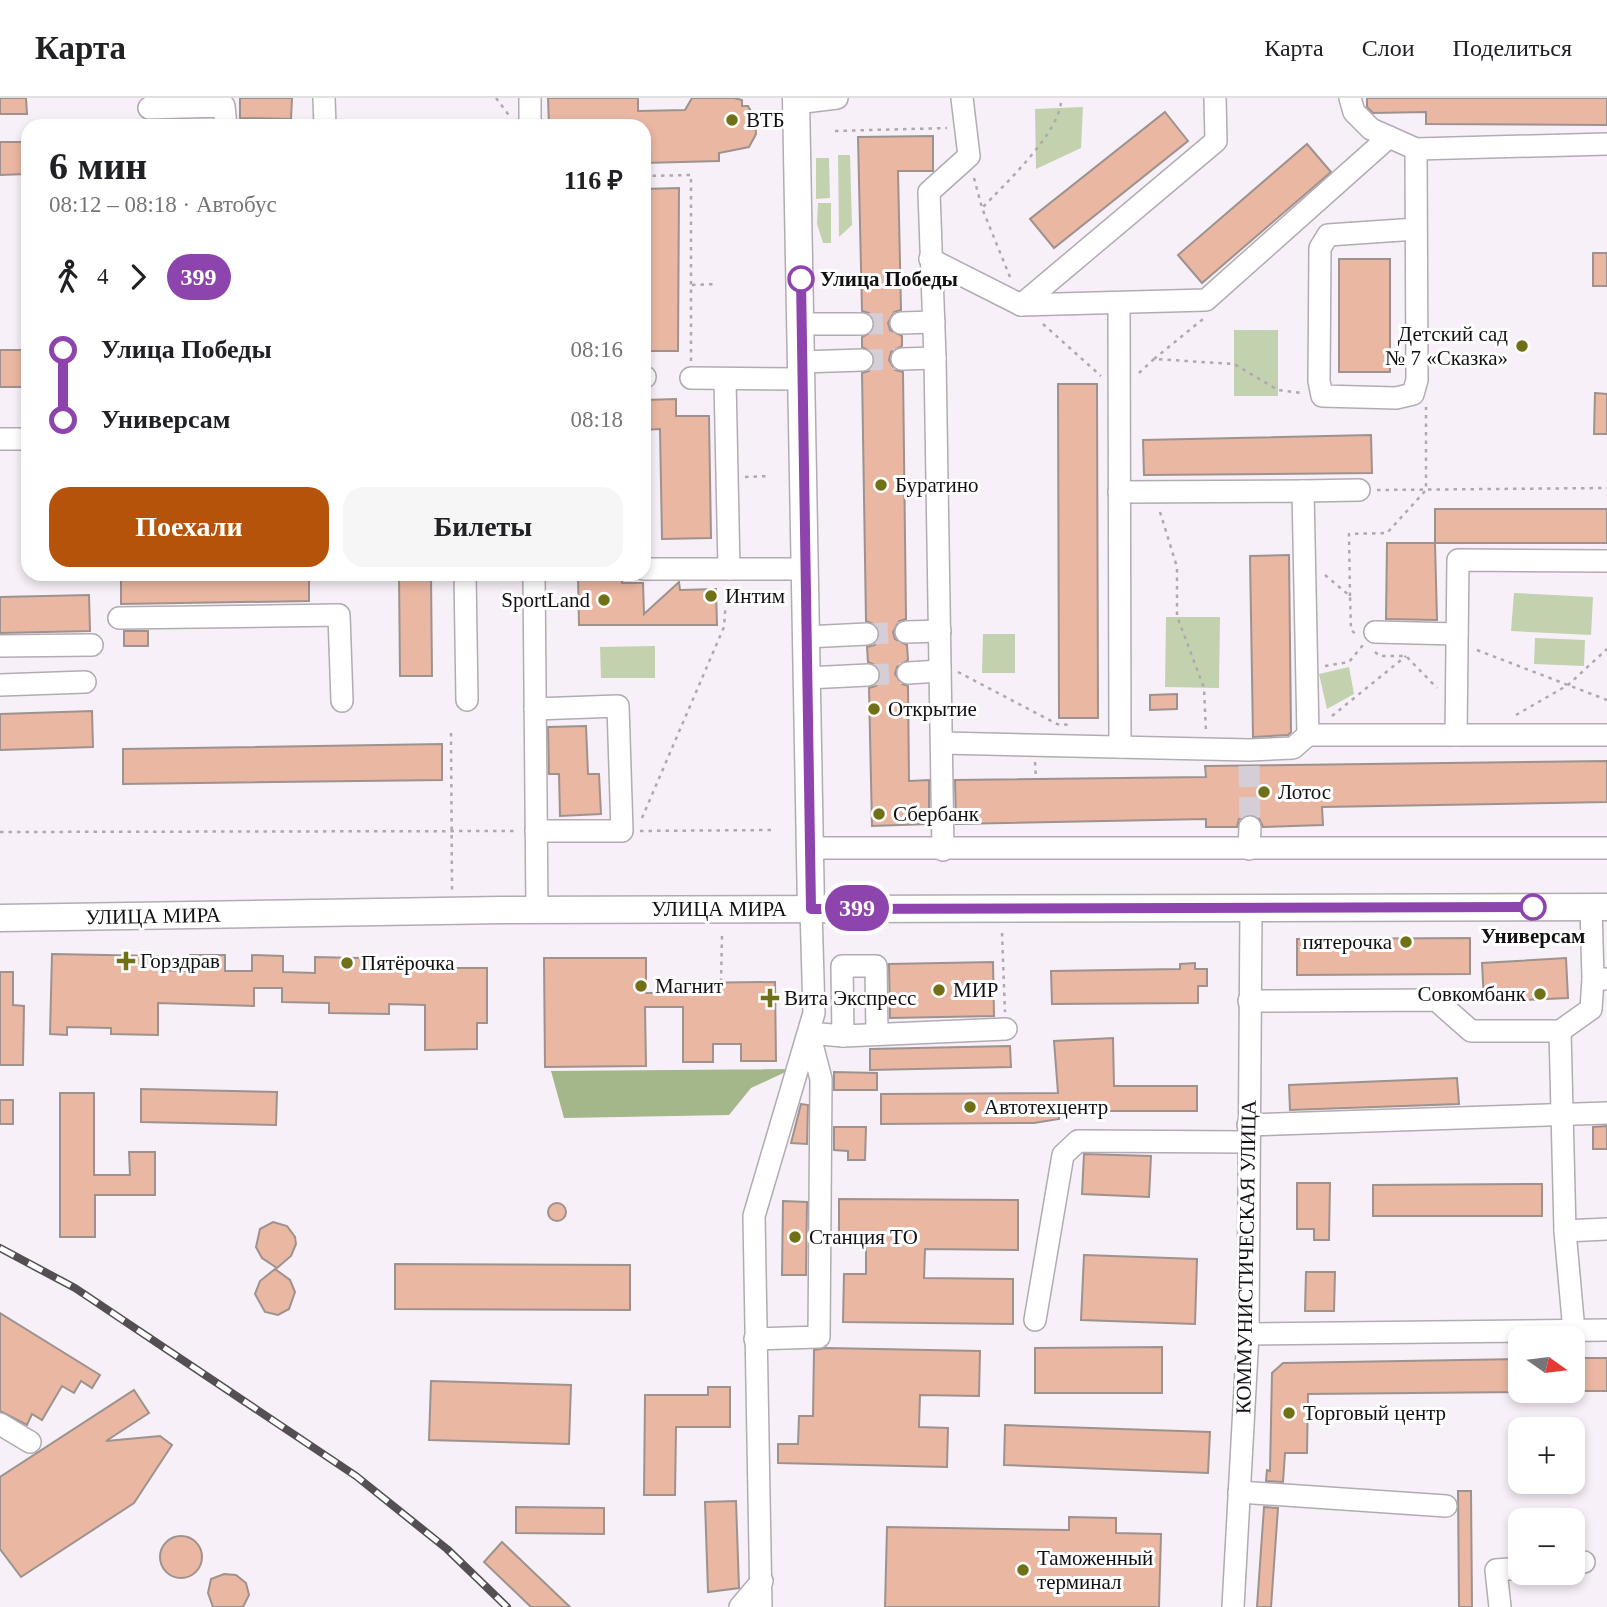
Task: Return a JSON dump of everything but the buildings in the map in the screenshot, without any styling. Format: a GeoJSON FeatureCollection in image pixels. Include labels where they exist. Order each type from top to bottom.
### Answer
{"type":"FeatureCollection","features":[{"type":"Feature","properties":{"kind":"main road"},"geometry":{"type":"LineString","coordinates":[[796,100],[811,909]]}},
{"type":"Feature","properties":{"kind":"main road","name":"УЛИЦА МИРА"},"geometry":{"type":"LineString","coordinates":[[0,918],[537,910],[1599,907]]}},
{"type":"Feature","properties":{"kind":"street"},"geometry":{"type":"LineString","coordinates":[[324,98],[325,119]]}},
{"type":"Feature","properties":{"kind":"street"},"geometry":{"type":"LineString","coordinates":[[530,98],[530,119]]}},
{"type":"Feature","properties":{"kind":"street"},"geometry":{"type":"LineString","coordinates":[[796,100],[837,98]]}},
{"type":"Feature","properties":{"kind":"street"},"geometry":{"type":"LineString","coordinates":[[943,850],[935,358],[929,192],[968,156],[962,98]]}},
{"type":"Feature","properties":{"kind":"street"},"geometry":{"type":"LineString","coordinates":[[1021,305],[1216,141],[1215,98]]}},
{"type":"Feature","properties":{"kind":"street"},"geometry":{"type":"LineString","coordinates":[[1350,98],[1354,112],[1371,129],[1416,149],[1607,144]]}},
{"type":"Feature","properties":{"kind":"street"},"geometry":{"type":"LineString","coordinates":[[149,111],[224,106],[225,119]]}},
{"type":"Feature","properties":{"kind":"street"},"geometry":{"type":"LineString","coordinates":[[930,259],[1021,305],[1206,300],[1389,137]]}},
{"type":"Feature","properties":{"kind":"street"},"geometry":{"type":"LineString","coordinates":[[1416,149],[1418,380],[1413,394],[1396,398],[1322,396],[1319,381],[1320,248],[1328,234],[1416,229]]}},
{"type":"Feature","properties":{"kind":"street"},"geometry":{"type":"LineString","coordinates":[[1119,303],[1120,747]]}},
{"type":"Feature","properties":{"kind":"street"},"geometry":{"type":"LineString","coordinates":[[901,323],[934,322]]}},
{"type":"Feature","properties":{"kind":"street"},"geometry":{"type":"LineString","coordinates":[[802,324],[862,324]]}},
{"type":"Feature","properties":{"kind":"street"},"geometry":{"type":"LineString","coordinates":[[902,359],[935,358]]}},
{"type":"Feature","properties":{"kind":"street"},"geometry":{"type":"LineString","coordinates":[[691,378],[725,380],[862,360]]}},
{"type":"Feature","properties":{"kind":"street"},"geometry":{"type":"LineString","coordinates":[[725,380],[729,569]]}},
{"type":"Feature","properties":{"kind":"street"},"geometry":{"type":"LineString","coordinates":[[0,439],[21,439]]}},
{"type":"Feature","properties":{"kind":"street"},"geometry":{"type":"LineString","coordinates":[[1303,491],[1308,735]]}},
{"type":"Feature","properties":{"kind":"street"},"geometry":{"type":"LineString","coordinates":[[1119,492],[1359,491]]}},
{"type":"Feature","properties":{"kind":"street"},"geometry":{"type":"LineString","coordinates":[[1456,735],[1458,560],[1607,561]]}},
{"type":"Feature","properties":{"kind":"street"},"geometry":{"type":"LineString","coordinates":[[651,569],[806,569]]}},
{"type":"Feature","properties":{"kind":"street"},"geometry":{"type":"LineString","coordinates":[[465,581],[467,700]]}},
{"type":"Feature","properties":{"kind":"street"},"geometry":{"type":"LineString","coordinates":[[534,581],[537,910]]}},
{"type":"Feature","properties":{"kind":"street"},"geometry":{"type":"LineString","coordinates":[[119,618],[339,615],[342,701]]}},
{"type":"Feature","properties":{"kind":"street"},"geometry":{"type":"LineString","coordinates":[[906,632],[940,631]]}},
{"type":"Feature","properties":{"kind":"street"},"geometry":{"type":"LineString","coordinates":[[806,637],[867,634]]}},
{"type":"Feature","properties":{"kind":"street"},"geometry":{"type":"LineString","coordinates":[[1370,638],[1457,638]]}},
{"type":"Feature","properties":{"kind":"street"},"geometry":{"type":"LineString","coordinates":[[0,646],[92,645]]}},
{"type":"Feature","properties":{"kind":"street"},"geometry":{"type":"LineString","coordinates":[[908,673],[940,667]]}},
{"type":"Feature","properties":{"kind":"street"},"geometry":{"type":"LineString","coordinates":[[807,678],[869,675]]}},
{"type":"Feature","properties":{"kind":"street"},"geometry":{"type":"LineString","coordinates":[[0,685],[85,682]]}},
{"type":"Feature","properties":{"kind":"street"},"geometry":{"type":"LineString","coordinates":[[535,709],[618,706],[629,831],[536,831]]}},
{"type":"Feature","properties":{"kind":"street"},"geometry":{"type":"LineString","coordinates":[[943,743],[1206,749],[1249,758],[1293,748],[1308,735],[1607,735]]}},
{"type":"Feature","properties":{"kind":"street"},"geometry":{"type":"LineString","coordinates":[[1249,849],[1250,827]]}},
{"type":"Feature","properties":{"kind":"street"},"geometry":{"type":"LineString","coordinates":[[808,848],[1607,848]]}},
{"type":"Feature","properties":{"kind":"street"},"geometry":{"type":"LineString","coordinates":[[1249,1001],[1436,1000],[1471,1031],[1560,1031],[1591,1009],[1600,979],[1599,907]]}},
{"type":"Feature","properties":{"kind":"street","name":"КОММУНИСТИЧЕСКАЯ УЛИЦА"},"geometry":{"type":"LineString","coordinates":[[1233,1607],[1248,1334],[1251,908]]}},
{"type":"Feature","properties":{"kind":"street"},"geometry":{"type":"LineString","coordinates":[[761,1607],[754,1216],[814,1013],[811,909]]}},
{"type":"Feature","properties":{"kind":"street"},"geometry":{"type":"LineString","coordinates":[[843,1035],[842,966],[876,966],[877,1034]]}},
{"type":"Feature","properties":{"kind":"street"},"geometry":{"type":"LineString","coordinates":[[809,1033],[843,1035],[1006,1029]]}},
{"type":"Feature","properties":{"kind":"street"},"geometry":{"type":"LineString","coordinates":[[1560,1031],[1566,1231],[1574,1326]]}},
{"type":"Feature","properties":{"kind":"street"},"geometry":{"type":"LineString","coordinates":[[755,1339],[819,1337],[821,1079],[809,1033]]}},
{"type":"Feature","properties":{"kind":"street"},"geometry":{"type":"LineString","coordinates":[[1035,1320],[1063,1156],[1078,1142],[1607,1113]]}},
{"type":"Feature","properties":{"kind":"street"},"geometry":{"type":"LineString","coordinates":[[1566,1231],[1607,1229]]}},
{"type":"Feature","properties":{"kind":"street"},"geometry":{"type":"LineString","coordinates":[[1586,1331],[1607,1330]]}},
{"type":"Feature","properties":{"kind":"street"},"geometry":{"type":"LineString","coordinates":[[1248,1334],[1508,1332]]}},
{"type":"Feature","properties":{"kind":"street"},"geometry":{"type":"LineString","coordinates":[[0,1424],[30,1442]]}},
{"type":"Feature","properties":{"kind":"street"},"geometry":{"type":"LineString","coordinates":[[1239,1492],[1446,1506]]}},
{"type":"Feature","properties":{"kind":"street"},"geometry":{"type":"LineString","coordinates":[[1500,1607],[1496,1570],[1508,1569]]}},
{"type":"Feature","properties":{"kind":"street"},"geometry":{"type":"LineString","coordinates":[[740,1607],[762,1581]]}},
{"type":"Feature","properties":{"kind":"path"},"geometry":{"type":"LineString","coordinates":[[496,98],[512,119]]}},
{"type":"Feature","properties":{"kind":"path"},"geometry":{"type":"LineString","coordinates":[[982,208],[1036,151],[1062,108],[1061,98]]}},
{"type":"Feature","properties":{"kind":"path"},"geometry":{"type":"LineString","coordinates":[[835,131],[964,128]]}},
{"type":"Feature","properties":{"kind":"path"},"geometry":{"type":"LineString","coordinates":[[968,156],[982,208],[1021,305],[1119,392],[1154,359],[1212,312]]}},
{"type":"Feature","properties":{"kind":"path"},"geometry":{"type":"LineString","coordinates":[[651,176],[691,175],[691,378]]}},
{"type":"Feature","properties":{"kind":"path"},"geometry":{"type":"LineString","coordinates":[[691,285],[717,284]]}},
{"type":"Feature","properties":{"kind":"path"},"geometry":{"type":"LineString","coordinates":[[1154,359],[1234,364],[1278,390],[1322,396]]}},
{"type":"Feature","properties":{"kind":"path"},"geometry":{"type":"LineString","coordinates":[[1350,596],[1349,534],[1387,534],[1426,490],[1426,397]]}},
{"type":"Feature","properties":{"kind":"path"},"geometry":{"type":"LineString","coordinates":[[727,477],[770,476]]}},
{"type":"Feature","properties":{"kind":"path"},"geometry":{"type":"LineString","coordinates":[[1359,491],[1607,488]]}},
{"type":"Feature","properties":{"kind":"path"},"geometry":{"type":"LineString","coordinates":[[1163,526],[1177,567],[1177,616],[1204,688],[1206,749]]}},
{"type":"Feature","properties":{"kind":"path"},"geometry":{"type":"LineString","coordinates":[[729,569],[724,627],[629,831],[775,830]]}},
{"type":"Feature","properties":{"kind":"path"},"geometry":{"type":"LineString","coordinates":[[1306,670],[1349,662],[1370,638]]}},
{"type":"Feature","properties":{"kind":"path"},"geometry":{"type":"LineString","coordinates":[[1457,638],[1607,701]]}},
{"type":"Feature","properties":{"kind":"path"},"geometry":{"type":"LineString","coordinates":[[1513,716],[1568,685],[1607,649]]}},
{"type":"Feature","properties":{"kind":"path"},"geometry":{"type":"LineString","coordinates":[[1308,735],[1406,656]]}},
{"type":"Feature","properties":{"kind":"path"},"geometry":{"type":"LineString","coordinates":[[940,667],[1057,724],[1082,726]]}},
{"type":"Feature","properties":{"kind":"path"},"geometry":{"type":"LineString","coordinates":[[452,733],[453,911]]}},
{"type":"Feature","properties":{"kind":"path"},"geometry":{"type":"LineString","coordinates":[[0,832],[536,831]]}},
{"type":"Feature","properties":{"kind":"path"},"geometry":{"type":"LineString","coordinates":[[1002,933],[1006,1029]]}},
{"type":"Feature","properties":{"kind":"path"},"geometry":{"type":"LineString","coordinates":[[721,982],[722,935]]}},
{"type":"Feature","properties":{"kind":"green space"},"geometry":{"type":"Polygon","coordinates":[[[1083,107],[1081,148],[1036,169],[1035,109],[1083,107]]]}},
{"type":"Feature","properties":{"kind":"green space"},"geometry":{"type":"Polygon","coordinates":[[[838,155],[850,155],[852,225],[839,237],[838,155]]]}},
{"type":"Feature","properties":{"kind":"green space"},"geometry":{"type":"Polygon","coordinates":[[[816,158],[829,158],[830,198],[816,199],[816,158]]]}},
{"type":"Feature","properties":{"kind":"green space"},"geometry":{"type":"Polygon","coordinates":[[[818,203],[831,203],[831,243],[823,243],[817,224],[818,203]]]}},
{"type":"Feature","properties":{"kind":"green space"},"geometry":{"type":"Polygon","coordinates":[[[1234,330],[1278,330],[1278,396],[1234,396],[1234,330]]]}},
{"type":"Feature","properties":{"kind":"green space"},"geometry":{"type":"Polygon","coordinates":[[[1514,593],[1593,597],[1591,635],[1511,631],[1514,593]]]}},
{"type":"Feature","properties":{"kind":"green space"},"geometry":{"type":"Polygon","coordinates":[[[1166,617],[1220,617],[1219,688],[1165,687],[1166,617]]]}},
{"type":"Feature","properties":{"kind":"green space"},"geometry":{"type":"Polygon","coordinates":[[[983,634],[1015,634],[1015,673],[982,673],[983,634]]]}},
{"type":"Feature","properties":{"kind":"green space"},"geometry":{"type":"Polygon","coordinates":[[[1535,638],[1585,640],[1584,666],[1534,664],[1535,638]]]}},
{"type":"Feature","properties":{"kind":"green space"},"geometry":{"type":"Polygon","coordinates":[[[655,646],[655,678],[601,678],[600,647],[655,646]]]}},
{"type":"Feature","properties":{"kind":"green space"},"geometry":{"type":"Polygon","coordinates":[[[1349,667],[1354,694],[1327,709],[1319,674],[1349,667]]]}},
{"type":"Feature","properties":{"kind":"green space"},"geometry":{"type":"Polygon","coordinates":[[[792,1069],[751,1088],[729,1115],[564,1118],[551,1071],[792,1069]]]}},
{"type":"Feature","properties":{"kind":"tunnel"},"geometry":{"type":"LineString","coordinates":[[862,324],[901,323]]}},
{"type":"Feature","properties":{"kind":"tunnel"},"geometry":{"type":"LineString","coordinates":[[862,360],[902,359]]}},
{"type":"Feature","properties":{"kind":"tunnel"},"geometry":{"type":"LineString","coordinates":[[867,634],[906,632]]}},
{"type":"Feature","properties":{"kind":"tunnel"},"geometry":{"type":"LineString","coordinates":[[868,675],[908,673]]}},
{"type":"Feature","properties":{"kind":"tunnel"},"geometry":{"type":"LineString","coordinates":[[1249,766],[1250,827]]}},
{"type":"Feature","properties":{"kind":"railway"},"geometry":{"type":"LineString","coordinates":[[0,1248],[75,1288],[356,1476],[447,1549],[507,1607]]}},
{"type":"Feature","properties":{"kind":"bus line","name":"399"},"geometry":{"type":"LineString","coordinates":[[801,279],[811,909],[1533,907]]}},
{"type":"Feature","properties":{"kind":"place","name":"ВТБ"},"geometry":{"type":"Point","coordinates":[732,120]}},
{"type":"Feature","properties":{"kind":"place","name":"Улица Победы"},"geometry":{"type":"Point","coordinates":[801,279]}},
{"type":"Feature","properties":{"kind":"place","name":"Детский сад № 7 «Сказка»"},"geometry":{"type":"Point","coordinates":[1522,346]}},
{"type":"Feature","properties":{"kind":"place","name":"Буратино"},"geometry":{"type":"Point","coordinates":[881,485]}},
{"type":"Feature","properties":{"kind":"place","name":"Интим"},"geometry":{"type":"Point","coordinates":[711,596]}},
{"type":"Feature","properties":{"kind":"place","name":"SportLand"},"geometry":{"type":"Point","coordinates":[604,600]}},
{"type":"Feature","properties":{"kind":"place","name":"Открытие"},"geometry":{"type":"Point","coordinates":[874,709]}},
{"type":"Feature","properties":{"kind":"place","name":"Лотос"},"geometry":{"type":"Point","coordinates":[1264,792]}},
{"type":"Feature","properties":{"kind":"place","name":"Сбербанк"},"geometry":{"type":"Point","coordinates":[879,814]}},
{"type":"Feature","properties":{"kind":"place","name":"Универсам"},"geometry":{"type":"Point","coordinates":[1533,907]}},
{"type":"Feature","properties":{"kind":"place","name":"пятерочка"},"geometry":{"type":"Point","coordinates":[1406,942]}},
{"type":"Feature","properties":{"kind":"place","name":"Горздрав"},"geometry":{"type":"Point","coordinates":[126,961]}},
{"type":"Feature","properties":{"kind":"place","name":"Пятёрочка"},"geometry":{"type":"Point","coordinates":[347,963]}},
{"type":"Feature","properties":{"kind":"place","name":"Магнит"},"geometry":{"type":"Point","coordinates":[641,986]}},
{"type":"Feature","properties":{"kind":"place","name":"МИР"},"geometry":{"type":"Point","coordinates":[939,990]}},
{"type":"Feature","properties":{"kind":"place","name":"Совкомбанк"},"geometry":{"type":"Point","coordinates":[1540,994]}},
{"type":"Feature","properties":{"kind":"place","name":"Вита Экспресс"},"geometry":{"type":"Point","coordinates":[770,998]}},
{"type":"Feature","properties":{"kind":"place","name":"Автотехцентр"},"geometry":{"type":"Point","coordinates":[970,1107]}},
{"type":"Feature","properties":{"kind":"place","name":"Станция ТО"},"geometry":{"type":"Point","coordinates":[795,1237]}},
{"type":"Feature","properties":{"kind":"place","name":"Торговый центр"},"geometry":{"type":"Point","coordinates":[1289,1413]}},
{"type":"Feature","properties":{"kind":"place","name":"Таможенный терминал"},"geometry":{"type":"Point","coordinates":[1023,1570]}}]}
